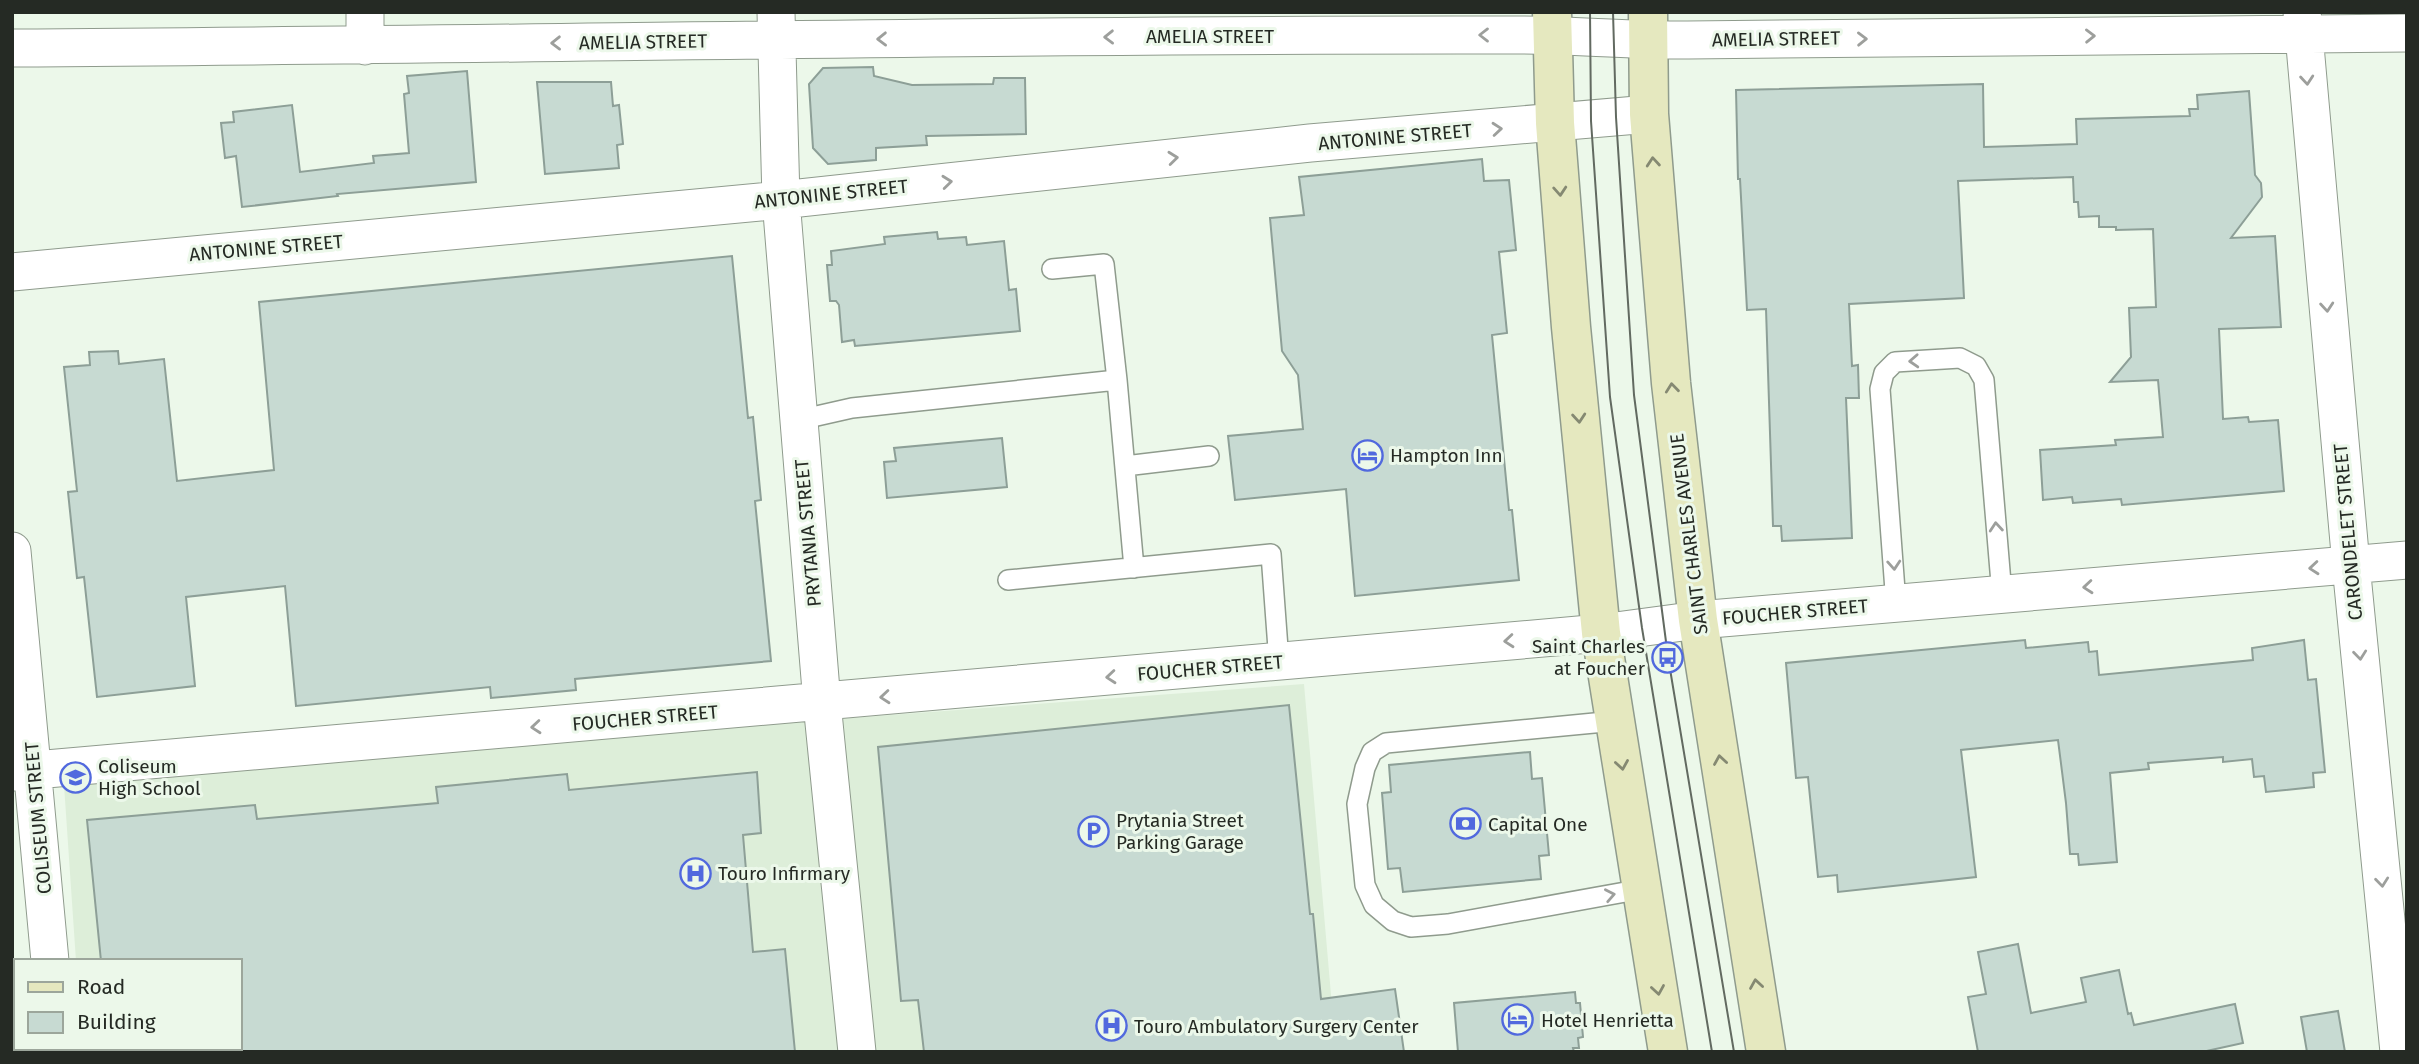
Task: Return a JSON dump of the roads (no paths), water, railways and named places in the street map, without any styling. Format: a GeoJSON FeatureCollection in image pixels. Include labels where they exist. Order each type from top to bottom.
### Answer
{"type":"FeatureCollection","features":[{"type":"Feature","properties":{"kind":"main road"},"geometry":{"type":"LineString","coordinates":[[1552,24],[1555,123],[1573,354],[1601,633],[1668,1052]]}},
{"type":"Feature","properties":{"kind":"main road","name":"SAINT CHARLES AVENUE"},"geometry":{"type":"LineString","coordinates":[[1648,26],[1649,114],[1671,383],[1698,620],[1766,1052]]}},
{"type":"Feature","properties":{"kind":"street","name":"AMELIA STREET"},"geometry":{"type":"LineString","coordinates":[[12,48],[365,29],[776,26],[2302,23],[2407,33]]}},
{"type":"Feature","properties":{"kind":"street","name":"CARONDELET STREET"},"geometry":{"type":"LineString","coordinates":[[2302,23],[2399,1052]]}},
{"type":"Feature","properties":{"kind":"street","name":"PRYTANIA STREET"},"geometry":{"type":"LineString","coordinates":[[776,26],[781,200],[822,703],[858,1052]]}},
{"type":"Feature","properties":{"kind":"street","name":"ANTONINE STREET"},"geometry":{"type":"LineString","coordinates":[[12,272],[781,200],[1310,144],[1649,114]]}},
{"type":"Feature","properties":{"kind":"street","name":"COLISEUM STREET"},"geometry":{"type":"LineString","coordinates":[[12,551],[23,771],[50,959]]}},
{"type":"Feature","properties":{"kind":"street","name":"FOUCHER STREET"},"geometry":{"type":"LineString","coordinates":[[23,771],[1601,633],[1698,620],[2407,560]]}},
{"type":"Feature","properties":{"kind":"lane"},"geometry":{"type":"LineString","coordinates":[[1052,269],[1104,264],[1134,568]]}},
{"type":"Feature","properties":{"kind":"lane"},"geometry":{"type":"LineString","coordinates":[[1896,604],[1880,389],[1884,373],[1895,362],[1960,358],[1976,366],[1984,380],[2002,595]]}},
{"type":"Feature","properties":{"kind":"lane"},"geometry":{"type":"LineString","coordinates":[[799,420],[852,408],[1117,380]]}},
{"type":"Feature","properties":{"kind":"lane"},"geometry":{"type":"LineString","coordinates":[[1125,466],[1209,456]]}},
{"type":"Feature","properties":{"kind":"lane"},"geometry":{"type":"LineString","coordinates":[[1008,580],[1271,554],[1279,662]]}},
{"type":"Feature","properties":{"kind":"lane"},"geometry":{"type":"LineString","coordinates":[[1615,721],[1386,743],[1372,752],[1365,768],[1357,804],[1365,885],[1374,905],[1393,920],[1411,927],[1448,924],[1642,889]]}},
{"type":"Feature","properties":{"kind":"tram line"},"geometry":{"type":"LineString","coordinates":[[1590,12],[1591,121],[1610,397],[1642,628],[1712,1052]]}},
{"type":"Feature","properties":{"kind":"tram line"},"geometry":{"type":"LineString","coordinates":[[1613,12],[1616,117],[1634,395],[1668,657],[1734,1052]]}},
{"type":"Feature","properties":{"kind":"place","name":"Hampton Inn"},"geometry":{"type":"Point","coordinates":[1367,455]}},
{"type":"Feature","properties":{"kind":"place","name":"Saint Charles at Foucher"},"geometry":{"type":"Point","coordinates":[1668,657]}},
{"type":"Feature","properties":{"kind":"place","name":"Coliseum High School"},"geometry":{"type":"Point","coordinates":[75,777]}},
{"type":"Feature","properties":{"kind":"place","name":"Capital One"},"geometry":{"type":"Point","coordinates":[1465,824]}},
{"type":"Feature","properties":{"kind":"place","name":"Prytania Street Parking Garage"},"geometry":{"type":"Point","coordinates":[1093,831]}},
{"type":"Feature","properties":{"kind":"place","name":"Touro Infirmary"},"geometry":{"type":"Point","coordinates":[695,873]}},
{"type":"Feature","properties":{"kind":"place","name":"Hotel Henrietta"},"geometry":{"type":"Point","coordinates":[1518,1020]}},
{"type":"Feature","properties":{"kind":"place","name":"Touro Ambulatory Surgery Center"},"geometry":{"type":"Point","coordinates":[1111,1026]}}]}
